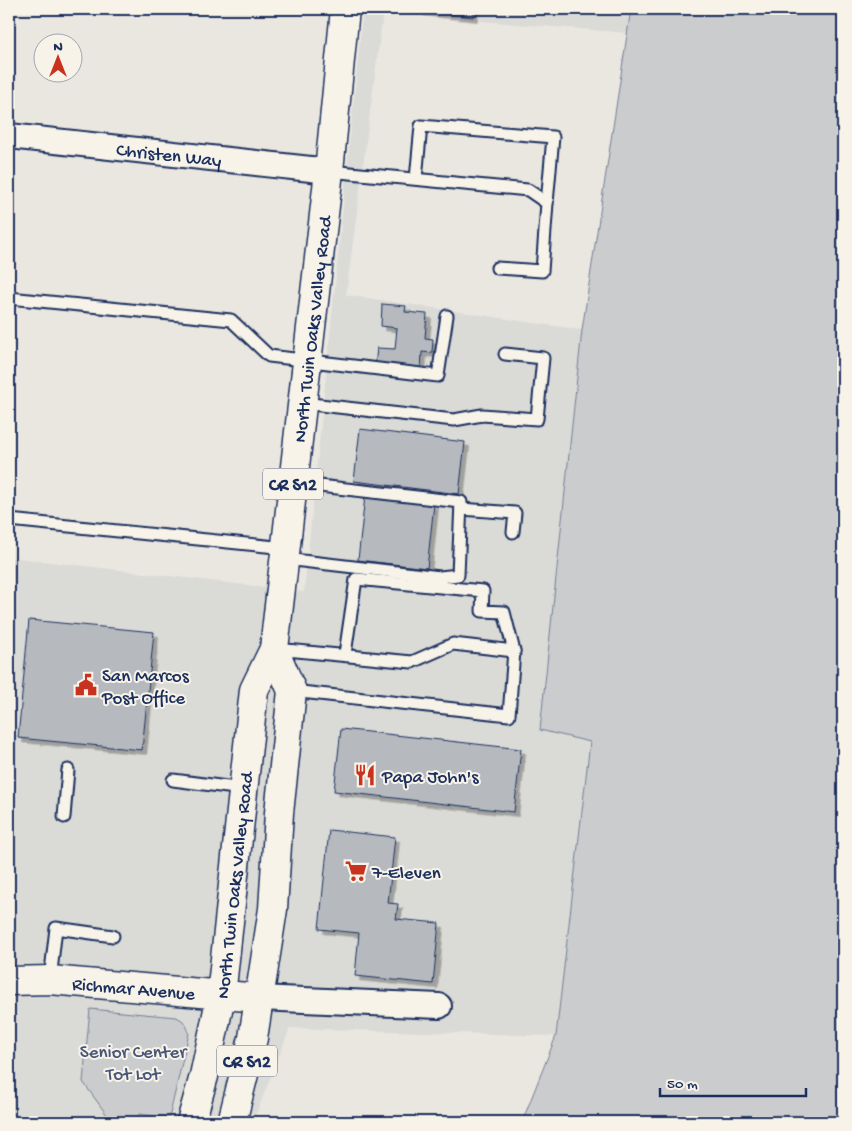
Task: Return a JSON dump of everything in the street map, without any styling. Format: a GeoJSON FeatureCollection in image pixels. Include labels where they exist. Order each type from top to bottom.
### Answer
{"type":"FeatureCollection","features":[{"type":"Feature","properties":{"kind":"main road","name":"North Twin Oaks Valley Road"},"geometry":{"type":"LineString","coordinates":[[191,1122],[204,1076],[221,996],[254,690],[274,649],[329,171],[345,9]]}},
{"type":"Feature","properties":{"kind":"main road","name":"North Twin Oaks Valley Road"},"geometry":{"type":"LineString","coordinates":[[232,1122],[253,1038],[273,909],[279,812],[292,691],[274,649]]}},
{"type":"Feature","properties":{"kind":"main road","name":"Richmar Avenue"},"geometry":{"type":"LineString","coordinates":[[9,981],[50,980],[259,998]]}},
{"type":"Feature","properties":{"kind":"street","name":"Christen Way"},"geometry":{"type":"LineString","coordinates":[[9,136],[329,171]]}},
{"type":"Feature","properties":{"kind":"street","name":"Richmar Avenue"},"geometry":{"type":"LineString","coordinates":[[259,998],[439,1006]]}},
{"type":"Feature","properties":{"kind":"lane"},"geometry":{"type":"LineString","coordinates":[[416,180],[421,126],[553,137],[542,271],[497,268]]}},
{"type":"Feature","properties":{"kind":"lane"},"geometry":{"type":"LineString","coordinates":[[329,171],[528,190],[547,203]]}},
{"type":"Feature","properties":{"kind":"lane"},"geometry":{"type":"LineString","coordinates":[[9,298],[230,320],[269,356],[438,376],[447,316]]}},
{"type":"Feature","properties":{"kind":"lane"},"geometry":{"type":"LineString","coordinates":[[302,403],[454,420],[482,415],[537,419],[543,358],[505,354]]}},
{"type":"Feature","properties":{"kind":"lane"},"geometry":{"type":"LineString","coordinates":[[9,520],[285,553],[440,577],[458,575],[462,502],[293,482]]}},
{"type":"Feature","properties":{"kind":"lane"},"geometry":{"type":"LineString","coordinates":[[461,508],[515,513],[513,532]]}},
{"type":"Feature","properties":{"kind":"lane"},"geometry":{"type":"LineString","coordinates":[[292,691],[509,715],[514,651],[504,612],[482,611],[483,591],[356,579],[345,654]]}},
{"type":"Feature","properties":{"kind":"lane"},"geometry":{"type":"LineString","coordinates":[[274,649],[345,654],[412,662],[453,644],[514,651]]}},
{"type":"Feature","properties":{"kind":"lane"},"geometry":{"type":"LineString","coordinates":[[64,817],[68,770]]}},
{"type":"Feature","properties":{"kind":"lane"},"geometry":{"type":"LineString","coordinates":[[173,780],[243,788]]}},
{"type":"Feature","properties":{"kind":"lane"},"geometry":{"type":"LineString","coordinates":[[50,980],[56,928],[113,936]]}},
{"type":"Feature","properties":{"kind":"shaded area"},"geometry":{"type":"Polygon","coordinates":[[[363,9],[631,9],[629,33],[383,13],[346,295],[582,330],[540,730],[590,741],[556,1036],[290,1028],[253,1122],[9,1122],[9,557],[304,592],[363,9]]]}},
{"type":"Feature","properties":{"kind":"green space"},"geometry":{"type":"Polygon","coordinates":[[[631,9],[843,9],[843,1122],[522,1122],[556,1036],[590,742],[540,730],[582,330],[631,9]]]}},
{"type":"Feature","properties":{"kind":"green space","name":"Senior Center Tot Lot"},"geometry":{"type":"Polygon","coordinates":[[[90,1009],[176,1017],[187,1027],[189,1033],[169,1118],[140,1114],[129,1122],[112,1122],[83,1082],[90,1009]]]}},
{"type":"Feature","properties":{"kind":"building"},"geometry":{"type":"Polygon","coordinates":[[[419,9],[474,9],[473,17],[419,11],[419,9]]]}},
{"type":"Feature","properties":{"kind":"building"},"geometry":{"type":"Polygon","coordinates":[[[382,304],[406,306],[405,312],[427,314],[425,338],[433,339],[432,353],[422,352],[421,370],[375,367],[377,348],[395,349],[397,328],[381,326],[382,304]]]}},
{"type":"Feature","properties":{"kind":"building"},"geometry":{"type":"Polygon","coordinates":[[[360,429],[465,442],[459,494],[354,481],[360,429]]]}},
{"type":"Feature","properties":{"kind":"building"},"geometry":{"type":"Polygon","coordinates":[[[365,496],[434,504],[427,568],[358,560],[365,496]]]}},
{"type":"Feature","properties":{"kind":"building","name":"San Marcos Post Office"},"geometry":{"type":"Polygon","coordinates":[[[29,620],[154,632],[142,750],[18,738],[29,620]]]}},
{"type":"Feature","properties":{"kind":"building"},"geometry":{"type":"Polygon","coordinates":[[[341,729],[521,749],[514,812],[334,791],[341,729]]]}},
{"type":"Feature","properties":{"kind":"building"},"geometry":{"type":"Polygon","coordinates":[[[329,830],[395,837],[388,903],[398,904],[396,919],[439,923],[433,984],[355,976],[359,933],[319,929],[329,830]]]}},
{"type":"Feature","properties":{"kind":"place","name":"San Marcos Post Office"},"geometry":{"type":"Point","coordinates":[86,685]}},
{"type":"Feature","properties":{"kind":"place","name":"Papa John's"},"geometry":{"type":"Point","coordinates":[365,775]}},
{"type":"Feature","properties":{"kind":"place","name":"7-Eleven"},"geometry":{"type":"Point","coordinates":[356,871]}}]}
